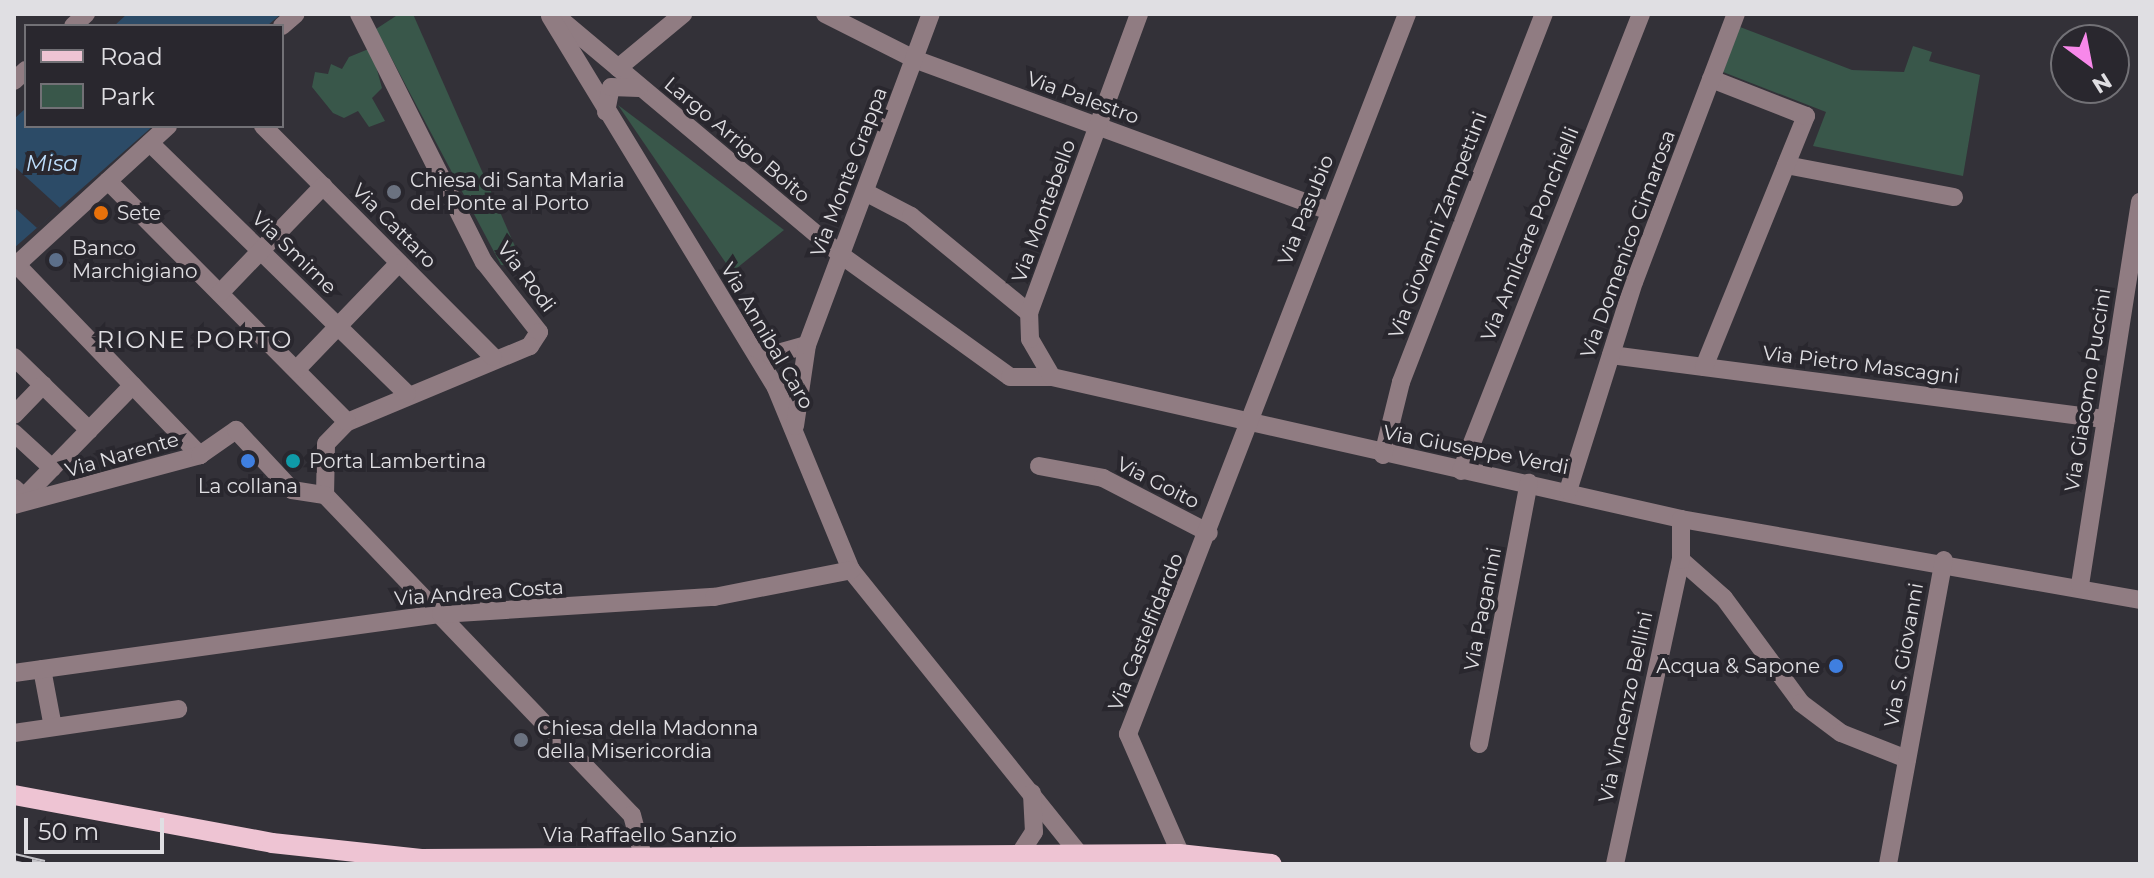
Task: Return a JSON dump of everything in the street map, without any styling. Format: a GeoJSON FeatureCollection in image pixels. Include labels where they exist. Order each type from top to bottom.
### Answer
{"type":"FeatureCollection","features":[{"type":"Feature","properties":{"kind":"main road","name":"Via Raffaello Sanzio"},"geometry":{"type":"LineString","coordinates":[[14,795],[347,854],[608,862],[1017,858],[1087,861],[1182,859],[1271,864]]}},
{"type":"Feature","properties":{"kind":"street","name":"Via Rodi"},"geometry":{"type":"LineString","coordinates":[[347,422],[493,357],[530,346],[539,332],[484,262],[359,14]]}},
{"type":"Feature","properties":{"kind":"street","name":"Largo Arrigo Boito"},"geometry":{"type":"LineString","coordinates":[[551,14],[841,255]]}},
{"type":"Feature","properties":{"kind":"street","name":"Via Annibal Caro"},"geometry":{"type":"LineString","coordinates":[[551,14],[606,112],[753,347],[795,429],[825,521],[851,570],[1087,861]]}},
{"type":"Feature","properties":{"kind":"street"},"geometry":{"type":"LineString","coordinates":[[618,68],[683,14]]}},
{"type":"Feature","properties":{"kind":"street","name":"Via Palestro"},"geometry":{"type":"LineString","coordinates":[[825,14],[914,59],[1330,211]]}},
{"type":"Feature","properties":{"kind":"street","name":"Via Monte Grappa"},"geometry":{"type":"LineString","coordinates":[[795,429],[807,345],[931,14]]}},
{"type":"Feature","properties":{"kind":"street","name":"Via Montebello"},"geometry":{"type":"LineString","coordinates":[[1052,377],[1030,339],[1029,313],[1139,14]]}},
{"type":"Feature","properties":{"kind":"street","name":"Via Pasubio"},"geometry":{"type":"LineString","coordinates":[[1244,422],[1407,14]]}},
{"type":"Feature","properties":{"kind":"street","name":"Via Giovanni Zampettini"},"geometry":{"type":"LineString","coordinates":[[1383,455],[1401,382],[1544,14]]}},
{"type":"Feature","properties":{"kind":"street","name":"Via Amilcare Ponchielli"},"geometry":{"type":"LineString","coordinates":[[1461,471],[1641,14]]}},
{"type":"Feature","properties":{"kind":"street","name":"Via Domenico Cimarosa"},"geometry":{"type":"LineString","coordinates":[[1568,491],[1611,355],[1736,14]]}},
{"type":"Feature","properties":{"kind":"street"},"geometry":{"type":"LineString","coordinates":[[1704,367],[1806,116],[1711,79]]}},
{"type":"Feature","properties":{"kind":"street","name":"Largo Arrigo Boito"},"geometry":{"type":"LineString","coordinates":[[606,112],[611,87],[642,89]]}},
{"type":"Feature","properties":{"kind":"street"},"geometry":{"type":"LineString","coordinates":[[166,128],[15,266],[200,455]]}},
{"type":"Feature","properties":{"kind":"street","name":"Via Cattaro"},"geometry":{"type":"LineString","coordinates":[[265,128],[493,357]]}},
{"type":"Feature","properties":{"kind":"street","name":"Via Smirne"},"geometry":{"type":"LineString","coordinates":[[150,143],[407,394]]}},
{"type":"Feature","properties":{"kind":"street"},"geometry":{"type":"LineString","coordinates":[[1786,165],[1954,197]]}},
{"type":"Feature","properties":{"kind":"street"},"geometry":{"type":"LineString","coordinates":[[108,181],[347,422],[326,444],[325,495],[632,815],[645,862]]}},
{"type":"Feature","properties":{"kind":"street"},"geometry":{"type":"LineString","coordinates":[[220,293],[323,186]]}},
{"type":"Feature","properties":{"kind":"street"},"geometry":{"type":"LineString","coordinates":[[865,192],[911,216],[1029,313]]}},
{"type":"Feature","properties":{"kind":"street","name":"Via Giacomo Puccini"},"geometry":{"type":"LineString","coordinates":[[2080,585],[2140,202]]}},
{"type":"Feature","properties":{"kind":"street","name":"Via Giuseppe Verdi"},"geometry":{"type":"LineString","coordinates":[[841,255],[981,361],[1010,377],[1052,377],[1383,455],[1568,491],[1681,519],[1944,560],[2080,585],[2140,600]]}},
{"type":"Feature","properties":{"kind":"street"},"geometry":{"type":"LineString","coordinates":[[297,369],[399,263]]}},
{"type":"Feature","properties":{"kind":"street"},"geometry":{"type":"LineString","coordinates":[[753,347],[771,355],[807,345]]}},
{"type":"Feature","properties":{"kind":"street","name":"Via Pietro Mascagni"},"geometry":{"type":"LineString","coordinates":[[1611,355],[2106,419]]}},
{"type":"Feature","properties":{"kind":"street"},"geometry":{"type":"LineString","coordinates":[[14,357],[89,430]]}},
{"type":"Feature","properties":{"kind":"street"},"geometry":{"type":"LineString","coordinates":[[14,415],[43,385]]}},
{"type":"Feature","properties":{"kind":"street"},"geometry":{"type":"LineString","coordinates":[[17,497],[52,468],[133,385]]}},
{"type":"Feature","properties":{"kind":"street","name":"Via Castelfidardo"},"geometry":{"type":"LineString","coordinates":[[1182,859],[1128,734],[1209,533],[1244,422]]}},
{"type":"Feature","properties":{"kind":"street","name":"Via Narente"},"geometry":{"type":"LineString","coordinates":[[17,497],[69,494],[200,455],[236,430],[292,490],[325,495]]}},
{"type":"Feature","properties":{"kind":"street"},"geometry":{"type":"LineString","coordinates":[[14,433],[52,468]]}},
{"type":"Feature","properties":{"kind":"street","name":"Via Goito"},"geometry":{"type":"LineString","coordinates":[[1039,466],[1103,478],[1209,533]]}},
{"type":"Feature","properties":{"kind":"street","name":"Via Paganini"},"geometry":{"type":"LineString","coordinates":[[1479,744],[1529,483]]}},
{"type":"Feature","properties":{"kind":"street","name":"Via Vincenzo Bellini"},"geometry":{"type":"LineString","coordinates":[[1615,864],[1681,560],[1681,519]]}},
{"type":"Feature","properties":{"kind":"street","name":"Via S. Giovanni"},"geometry":{"type":"LineString","coordinates":[[1681,560],[1724,598],[1801,703],[1841,733],[1907,759]]}},
{"type":"Feature","properties":{"kind":"street","name":"Via S. Giovanni"},"geometry":{"type":"LineString","coordinates":[[1888,864],[1944,560]]}},
{"type":"Feature","properties":{"kind":"street","name":"Via Andrea Costa"},"geometry":{"type":"LineString","coordinates":[[14,673],[441,614],[714,597],[851,570]]}},
{"type":"Feature","properties":{"kind":"street"},"geometry":{"type":"LineString","coordinates":[[42,669],[53,727]]}},
{"type":"Feature","properties":{"kind":"street"},"geometry":{"type":"LineString","coordinates":[[14,733],[178,709]]}},
{"type":"Feature","properties":{"kind":"street"},"geometry":{"type":"LineString","coordinates":[[1017,858],[1034,832],[1032,790]]}},
{"type":"Feature","properties":{"kind":"green space"},"geometry":{"type":"Polygon","coordinates":[[[399,14],[413,14],[524,267],[501,265],[376,29],[399,14]]]}},
{"type":"Feature","properties":{"kind":"green space"},"geometry":{"type":"Polygon","coordinates":[[[1740,27],[1852,70],[1904,72],[1913,46],[1932,52],[1929,61],[1980,75],[1963,176],[1813,146],[1826,112],[1723,72],[1740,27]]]}},
{"type":"Feature","properties":{"kind":"green space"},"geometry":{"type":"Polygon","coordinates":[[[371,48],[382,88],[372,98],[385,121],[369,127],[358,111],[344,118],[333,113],[312,87],[315,72],[328,74],[331,64],[342,69],[349,57],[371,48]]]}},
{"type":"Feature","properties":{"kind":"green space"},"geometry":{"type":"Polygon","coordinates":[[[618,105],[784,230],[732,272],[618,105]]]}},
{"type":"Feature","properties":{"kind":"water"},"geometry":{"type":"Polygon","coordinates":[[[127,14],[281,14],[269,24],[116,24],[127,14]]]}},
{"type":"Feature","properties":{"kind":"water","name":"Misa"},"geometry":{"type":"Polygon","coordinates":[[[24,110],[24,128],[151,128],[14,248],[14,119],[24,110]]]}},
{"type":"Feature","properties":{"kind":"pier"},"geometry":{"type":"Polygon","coordinates":[[[14,166],[60,208],[37,228],[14,207],[14,166]]]}},
{"type":"Feature","properties":{"kind":"railway"},"geometry":{"type":"LineString","coordinates":[[14,857],[44,864]]}},
{"type":"Feature","properties":{"kind":"place","name":"Chiesa di Santa Maria del Ponte al Porto"},"geometry":{"type":"Point","coordinates":[394,192]}},
{"type":"Feature","properties":{"kind":"place","name":"Sete"},"geometry":{"type":"Point","coordinates":[101,213]}},
{"type":"Feature","properties":{"kind":"place","name":"Banco Marchigiano"},"geometry":{"type":"Point","coordinates":[56,260]}},
{"type":"Feature","properties":{"kind":"place","name":"La collana"},"geometry":{"type":"Point","coordinates":[248,461]}},
{"type":"Feature","properties":{"kind":"place","name":"Porta Lambertina"},"geometry":{"type":"Point","coordinates":[293,461]}},
{"type":"Feature","properties":{"kind":"place","name":"Acqua & Sapone"},"geometry":{"type":"Point","coordinates":[1836,666]}},
{"type":"Feature","properties":{"kind":"place","name":"Chiesa della Madonna della Misericordia"},"geometry":{"type":"Point","coordinates":[521,740]}},
{"type":"Feature","properties":{"kind":"district","name":"RIONE PORTO"},"geometry":{"type":"Point","coordinates":[195,340]}}]}
